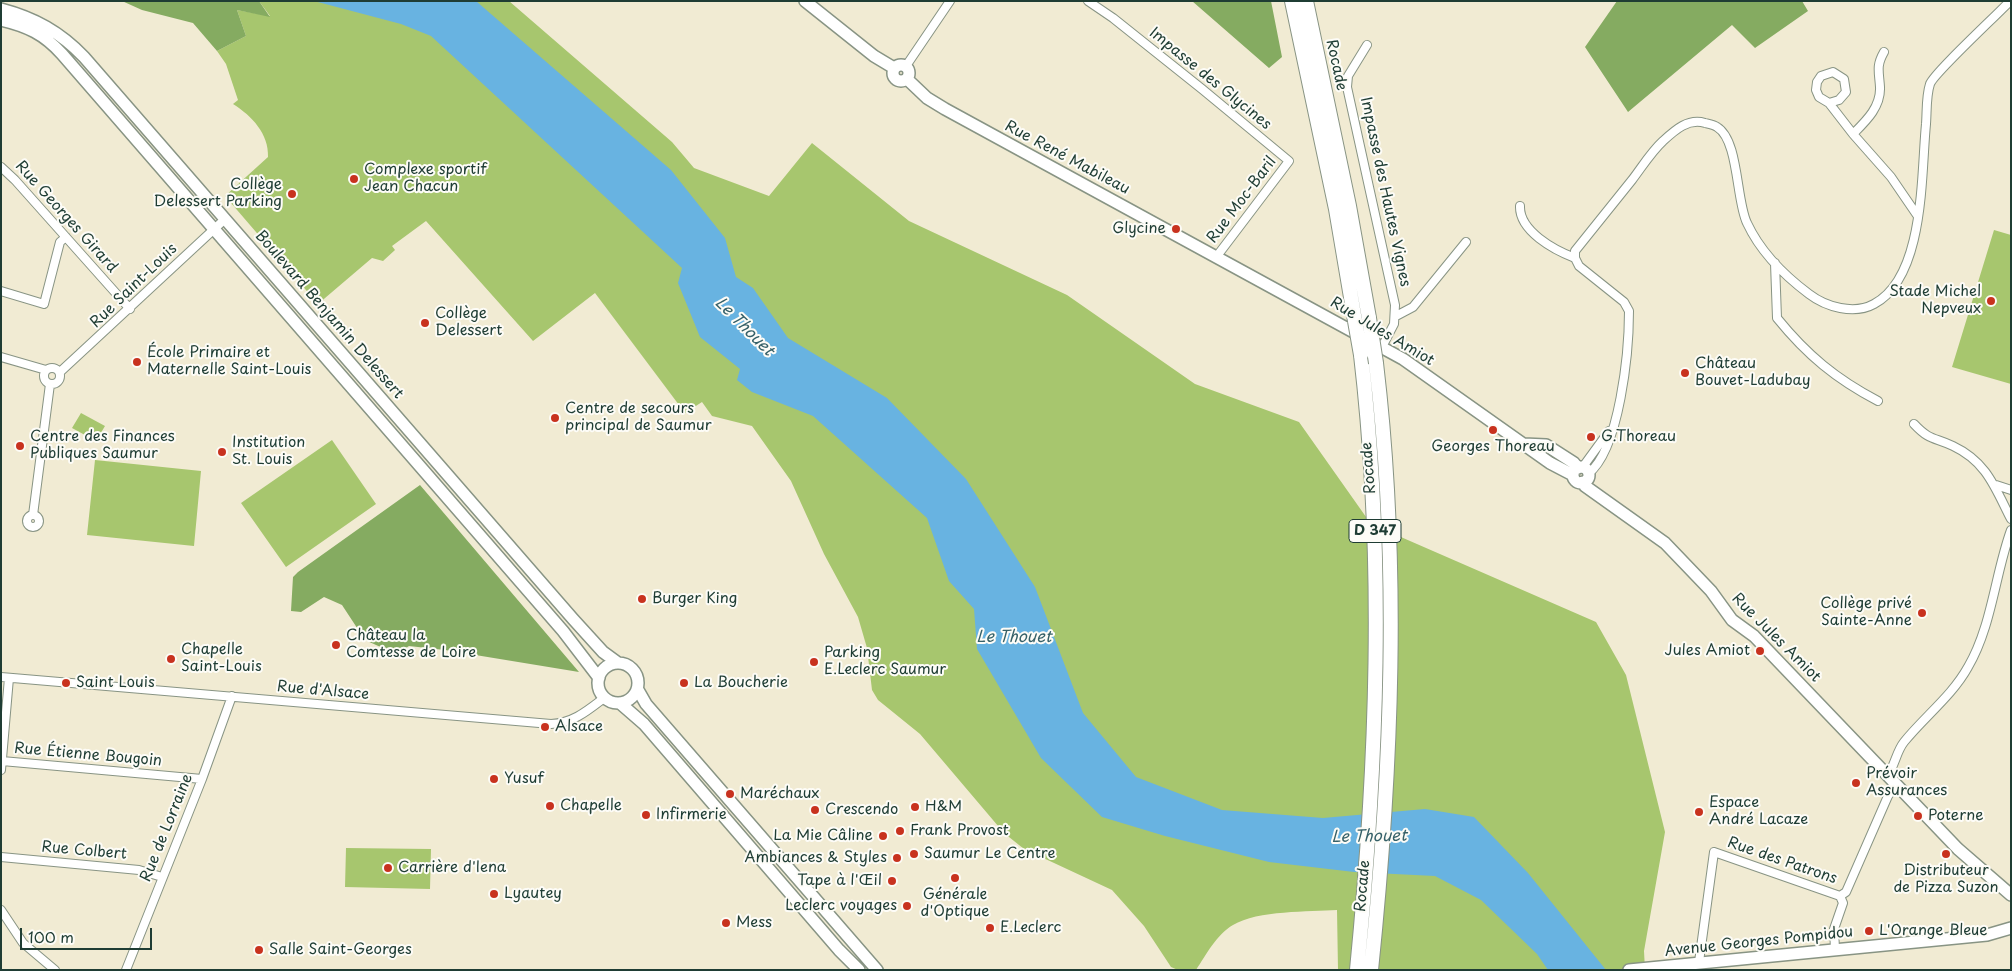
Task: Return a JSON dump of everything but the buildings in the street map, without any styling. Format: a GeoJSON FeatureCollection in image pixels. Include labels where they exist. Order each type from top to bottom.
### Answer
{"type":"FeatureCollection","features":[{"type":"Feature","properties":{"kind":"highway","name":"D 347"},"geometry":{"type":"LineString","coordinates":[[1292,1],[1334,200],[1362,319],[1361,355],[1375,514],[1377,606],[1374,707],[1357,970]]}},
{"type":"Feature","properties":{"kind":"highway","name":"Rocade"},"geometry":{"type":"LineString","coordinates":[[1306,1],[1349,206],[1362,319],[1376,363],[1385,456],[1389,523],[1389,708],[1376,930],[1371,970]]}},
{"type":"Feature","properties":{"kind":"highway"},"geometry":{"type":"LineString","coordinates":[[1376,930],[1379,970]]}},
{"type":"Feature","properties":{"kind":"main road"},"geometry":{"type":"LineString","coordinates":[[806,1],[874,56],[900,67]]}},
{"type":"Feature","properties":{"kind":"main road","name":"Boulevard Benjamin Delessert"},"geometry":{"type":"LineString","coordinates":[[1,9],[39,22],[74,46],[590,638],[618,663]]}},
{"type":"Feature","properties":{"kind":"main road","name":"Boulevard Benjamin Delessert"},"geometry":{"type":"LineString","coordinates":[[1,20],[27,27],[50,41],[563,632],[599,678]]}},
{"type":"Feature","properties":{"kind":"main road","name":"Rue René Mabileau"},"geometry":{"type":"LineString","coordinates":[[900,67],[894,78],[899,81],[907,80],[927,98],[964,120],[1217,256]]}},
{"type":"Feature","properties":{"kind":"main road","name":"Rue Jules Amiot"},"geometry":{"type":"LineString","coordinates":[[1217,256],[1403,359],[1550,463],[1581,473],[1585,486],[1674,551],[1711,591],[1732,620],[1754,636],[1958,849],[2011,895]]}},
{"type":"Feature","properties":{"kind":"main road"},"geometry":{"type":"LineString","coordinates":[[618,663],[626,665],[635,672],[639,682],[638,690],[631,699],[621,704],[615,704],[604,698],[599,689],[599,678],[606,668],[618,663]]}},
{"type":"Feature","properties":{"kind":"main road"},"geometry":{"type":"LineString","coordinates":[[638,690],[646,704],[877,970]]}},
{"type":"Feature","properties":{"kind":"main road"},"geometry":{"type":"LineString","coordinates":[[621,704],[644,724],[839,950],[859,970]]}},
{"type":"Feature","properties":{"kind":"main road","name":"Avenue Georges Pompidou"},"geometry":{"type":"LineString","coordinates":[[1629,970],[1987,935],[2011,928]]}},
{"type":"Feature","properties":{"kind":"street"},"geometry":{"type":"LineString","coordinates":[[900,67],[950,1]]}},
{"type":"Feature","properties":{"kind":"street","name":"Impasse des Glycines"},"geometry":{"type":"LineString","coordinates":[[1088,1],[1113,18],[1289,161]]}},
{"type":"Feature","properties":{"kind":"street"},"geometry":{"type":"LineString","coordinates":[[1581,473],[1600,460],[1619,410],[1629,311],[1624,302],[1579,266],[1575,258],[1576,251],[1662,142],[1684,124],[1696,121],[1718,127],[1728,140],[1746,221],[1756,241],[1775,263],[1791,280],[1817,300],[1836,308],[1857,309],[1874,304],[1888,294],[1906,267],[1917,216],[1931,82],[2010,1]]}},
{"type":"Feature","properties":{"kind":"street","name":"Impasse des Hautes Vignes"},"geometry":{"type":"LineString","coordinates":[[1367,45],[1348,76],[1347,87],[1396,316]]}},
{"type":"Feature","properties":{"kind":"street"},"geometry":{"type":"LineString","coordinates":[[1853,134],[1870,117],[1878,103],[1880,90],[1878,63],[1884,52]]}},
{"type":"Feature","properties":{"kind":"street"},"geometry":{"type":"LineString","coordinates":[[1829,102],[1839,100],[1846,92],[1844,79],[1833,72],[1821,76],[1817,82],[1816,90],[1820,97],[1829,102],[1853,134],[1891,177],[1917,216]]}},
{"type":"Feature","properties":{"kind":"street","name":"Rue Moc-Baril"},"geometry":{"type":"LineString","coordinates":[[1217,256],[1289,161]]}},
{"type":"Feature","properties":{"kind":"street","name":"Rue Georges Girard"},"geometry":{"type":"LineString","coordinates":[[1,167],[130,309]]}},
{"type":"Feature","properties":{"kind":"street"},"geometry":{"type":"LineString","coordinates":[[1520,206],[1520,215],[1525,224],[1555,251],[1575,258]]}},
{"type":"Feature","properties":{"kind":"street","name":"Rue Saint-Louis"},"geometry":{"type":"LineString","coordinates":[[60,372],[225,219]]}},
{"type":"Feature","properties":{"kind":"street"},"geometry":{"type":"LineString","coordinates":[[1,291],[44,304],[60,242],[66,237]]}},
{"type":"Feature","properties":{"kind":"street"},"geometry":{"type":"LineString","coordinates":[[1382,347],[1396,316],[1413,307],[1466,242]]}},
{"type":"Feature","properties":{"kind":"street"},"geometry":{"type":"LineString","coordinates":[[1775,263],[1777,318],[1817,362],[1852,387],[1878,401]]}},
{"type":"Feature","properties":{"kind":"street"},"geometry":{"type":"LineString","coordinates":[[1,357],[46,370],[53,368],[60,372],[59,382],[50,384]]}},
{"type":"Feature","properties":{"kind":"street"},"geometry":{"type":"LineString","coordinates":[[46,370],[44,379],[50,384]]}},
{"type":"Feature","properties":{"kind":"street"},"geometry":{"type":"LineString","coordinates":[[33,515],[50,384]]}},
{"type":"Feature","properties":{"kind":"street"},"geometry":{"type":"LineString","coordinates":[[1914,424],[1926,437],[1952,445],[1975,458],[1996,485],[2011,519]]}},
{"type":"Feature","properties":{"kind":"street"},"geometry":{"type":"LineString","coordinates":[[1996,485],[2011,490]]}},
{"type":"Feature","properties":{"kind":"street"},"geometry":{"type":"LineString","coordinates":[[1887,776],[1892,769],[1902,744],[1935,710],[1968,668],[1984,630],[2011,530]]}},
{"type":"Feature","properties":{"kind":"street"},"geometry":{"type":"LineString","coordinates":[[1,770],[5,677]]}},
{"type":"Feature","properties":{"kind":"street","name":"Rue d'Alsace"},"geometry":{"type":"LineString","coordinates":[[5,677],[551,724],[564,724],[582,715],[604,698]]}},
{"type":"Feature","properties":{"kind":"street","name":"Rue de Lorraine"},"geometry":{"type":"LineString","coordinates":[[126,970],[202,779],[232,696]]}},
{"type":"Feature","properties":{"kind":"street","name":"Rue Étienne Bougoin"},"geometry":{"type":"LineString","coordinates":[[2,761],[202,779]]}},
{"type":"Feature","properties":{"kind":"street"},"geometry":{"type":"LineString","coordinates":[[1835,949],[1834,929],[1843,903],[1840,896],[1846,892],[1888,796],[1895,785]]}},
{"type":"Feature","properties":{"kind":"street","name":"Rue des Patrons"},"geometry":{"type":"LineString","coordinates":[[1699,962],[1714,852],[1840,896]]}},
{"type":"Feature","properties":{"kind":"street","name":"Rue Colbert"},"geometry":{"type":"LineString","coordinates":[[1,857],[139,870],[162,877]]}},
{"type":"Feature","properties":{"kind":"street"},"geometry":{"type":"LineString","coordinates":[[1,910],[23,943],[55,970]]}},
{"type":"Feature","properties":{"kind":"green space"},"geometry":{"type":"Polygon","coordinates":[[[122,1],[259,1],[270,17],[237,10],[246,36],[217,51],[193,23],[142,10],[122,1]]]}},
{"type":"Feature","properties":{"kind":"green space"},"geometry":{"type":"Polygon","coordinates":[[[259,1],[509,1],[672,142],[694,168],[769,196],[812,143],[909,221],[1067,295],[1195,384],[1299,422],[1371,524],[1596,622],[1626,675],[1665,832],[1644,951],[1645,970],[1338,970],[1337,910],[1270,914],[1243,920],[1222,934],[1212,945],[1196,970],[1178,970],[1171,967],[1144,926],[1112,890],[1024,849],[1004,833],[920,734],[878,700],[872,690],[867,648],[858,617],[824,554],[791,481],[752,426],[712,416],[702,402],[685,413],[595,293],[533,341],[426,221],[392,246],[395,250],[383,261],[372,258],[318,304],[225,196],[268,157],[266,141],[258,126],[247,114],[233,104],[238,100],[226,64],[217,51],[246,36],[237,10],[270,16],[259,1]]]}},
{"type":"Feature","properties":{"kind":"green space"},"geometry":{"type":"Polygon","coordinates":[[[1192,1],[1271,1],[1282,57],[1269,68],[1192,1]]]}},
{"type":"Feature","properties":{"kind":"green space"},"geometry":{"type":"Polygon","coordinates":[[[1617,1],[1802,1],[1808,11],[1755,48],[1732,25],[1628,112],[1585,47],[1617,1]]]}},
{"type":"Feature","properties":{"kind":"green space","name":"Stade Michel Nepveux"},"geometry":{"type":"Polygon","coordinates":[[[1994,230],[2011,235],[2011,384],[1952,367],[1994,230]]]}},
{"type":"Feature","properties":{"kind":"green space"},"geometry":{"type":"Polygon","coordinates":[[[81,413],[105,426],[96,441],[72,428],[81,413]]]}},
{"type":"Feature","properties":{"kind":"green space"},"geometry":{"type":"Polygon","coordinates":[[[332,440],[376,504],[286,567],[241,503],[332,440]]]}},
{"type":"Feature","properties":{"kind":"green space"},"geometry":{"type":"Polygon","coordinates":[[[95,460],[201,471],[194,546],[87,535],[95,460]]]}},
{"type":"Feature","properties":{"kind":"green space"},"geometry":{"type":"Polygon","coordinates":[[[420,485],[579,672],[409,646],[396,654],[365,640],[342,605],[324,597],[301,612],[291,611],[293,577],[298,572],[420,485]]]}},
{"type":"Feature","properties":{"kind":"green space","name":"Carrière d'Iena"},"geometry":{"type":"Polygon","coordinates":[[[346,848],[431,849],[430,889],[345,887],[346,848]]]}},
{"type":"Feature","properties":{"kind":"water","name":"Le Thouet"},"geometry":{"type":"Polygon","coordinates":[[[314,1],[476,1],[671,170],[725,238],[736,277],[753,288],[788,338],[887,398],[966,479],[1035,587],[1083,713],[1136,777],[1222,810],[1323,818],[1425,809],[1474,817],[1528,873],[1606,970],[1548,970],[1537,954],[1481,900],[1435,876],[1354,872],[1269,862],[1165,836],[1102,817],[1041,758],[977,649],[974,609],[949,581],[927,518],[813,416],[752,392],[737,380],[740,369],[700,337],[678,283],[682,268],[431,36],[401,24],[314,1]]]}},
{"type":"Feature","properties":{"kind":"place","name":"Complexe sportif Jean Chacun"},"geometry":{"type":"Point","coordinates":[354,179]}},
{"type":"Feature","properties":{"kind":"place","name":"Collège Delessert Parking"},"geometry":{"type":"Point","coordinates":[292,194]}},
{"type":"Feature","properties":{"kind":"place","name":"Glycine"},"geometry":{"type":"Point","coordinates":[1176,229]}},
{"type":"Feature","properties":{"kind":"place","name":"Stade Michel Nepveux"},"geometry":{"type":"Point","coordinates":[1991,301]}},
{"type":"Feature","properties":{"kind":"place","name":"Collège Delessert"},"geometry":{"type":"Point","coordinates":[425,323]}},
{"type":"Feature","properties":{"kind":"place","name":"École Primaire et Maternelle Saint-Louis"},"geometry":{"type":"Point","coordinates":[137,362]}},
{"type":"Feature","properties":{"kind":"place","name":"Château Bouvet-Ladubay"},"geometry":{"type":"Point","coordinates":[1685,373]}},
{"type":"Feature","properties":{"kind":"place","name":"Centre de secours principal de Saumur"},"geometry":{"type":"Point","coordinates":[555,418]}},
{"type":"Feature","properties":{"kind":"place","name":"Georges Thoreau"},"geometry":{"type":"Point","coordinates":[1493,430]}},
{"type":"Feature","properties":{"kind":"place","name":"G.Thoreau"},"geometry":{"type":"Point","coordinates":[1591,437]}},
{"type":"Feature","properties":{"kind":"place","name":"Centre des Finances Publiques Saumur"},"geometry":{"type":"Point","coordinates":[20,446]}},
{"type":"Feature","properties":{"kind":"place","name":"Institution St. Louis"},"geometry":{"type":"Point","coordinates":[222,452]}},
{"type":"Feature","properties":{"kind":"place","name":"Burger King"},"geometry":{"type":"Point","coordinates":[642,599]}},
{"type":"Feature","properties":{"kind":"place","name":"Collège privé Sainte-Anne"},"geometry":{"type":"Point","coordinates":[1922,613]}},
{"type":"Feature","properties":{"kind":"place","name":"Château la Comtesse de Loire"},"geometry":{"type":"Point","coordinates":[336,645]}},
{"type":"Feature","properties":{"kind":"place","name":"Jules Amiot"},"geometry":{"type":"Point","coordinates":[1760,651]}},
{"type":"Feature","properties":{"kind":"place","name":"Chapelle Saint-Louis"},"geometry":{"type":"Point","coordinates":[171,659]}},
{"type":"Feature","properties":{"kind":"place","name":"Parking E.Leclerc Saumur"},"geometry":{"type":"Point","coordinates":[814,662]}},
{"type":"Feature","properties":{"kind":"place","name":"Saint Louis"},"geometry":{"type":"Point","coordinates":[66,683]}},
{"type":"Feature","properties":{"kind":"place","name":"La Boucherie"},"geometry":{"type":"Point","coordinates":[684,683]}},
{"type":"Feature","properties":{"kind":"place","name":"Alsace"},"geometry":{"type":"Point","coordinates":[545,727]}},
{"type":"Feature","properties":{"kind":"place","name":"Yusuf"},"geometry":{"type":"Point","coordinates":[494,779]}},
{"type":"Feature","properties":{"kind":"place","name":"Prévoir Assurances"},"geometry":{"type":"Point","coordinates":[1856,783]}},
{"type":"Feature","properties":{"kind":"place","name":"Maréchaux"},"geometry":{"type":"Point","coordinates":[730,794]}},
{"type":"Feature","properties":{"kind":"place","name":"Chapelle"},"geometry":{"type":"Point","coordinates":[550,806]}},
{"type":"Feature","properties":{"kind":"place","name":"H&M"},"geometry":{"type":"Point","coordinates":[915,807]}},
{"type":"Feature","properties":{"kind":"place","name":"Crescendo"},"geometry":{"type":"Point","coordinates":[815,810]}},
{"type":"Feature","properties":{"kind":"place","name":"Espace André Lacaze"},"geometry":{"type":"Point","coordinates":[1699,812]}},
{"type":"Feature","properties":{"kind":"place","name":"Infirmerie"},"geometry":{"type":"Point","coordinates":[646,815]}},
{"type":"Feature","properties":{"kind":"place","name":"Poterne"},"geometry":{"type":"Point","coordinates":[1918,816]}},
{"type":"Feature","properties":{"kind":"place","name":"Frank Provost"},"geometry":{"type":"Point","coordinates":[900,831]}},
{"type":"Feature","properties":{"kind":"place","name":"La Mie Câline"},"geometry":{"type":"Point","coordinates":[883,836]}},
{"type":"Feature","properties":{"kind":"place","name":"Saumur Le Centre"},"geometry":{"type":"Point","coordinates":[914,854]}},
{"type":"Feature","properties":{"kind":"place","name":"Distributeur de Pizza Suzon"},"geometry":{"type":"Point","coordinates":[1946,854]}},
{"type":"Feature","properties":{"kind":"place","name":"Ambiances & Styles"},"geometry":{"type":"Point","coordinates":[897,858]}},
{"type":"Feature","properties":{"kind":"place","name":"Carrière d'Iena"},"geometry":{"type":"Point","coordinates":[388,868]}},
{"type":"Feature","properties":{"kind":"place","name":"Générale d'Optique"},"geometry":{"type":"Point","coordinates":[955,878]}},
{"type":"Feature","properties":{"kind":"place","name":"Tape à l'Œil"},"geometry":{"type":"Point","coordinates":[892,881]}},
{"type":"Feature","properties":{"kind":"place","name":"Lyautey"},"geometry":{"type":"Point","coordinates":[494,894]}},
{"type":"Feature","properties":{"kind":"place","name":"Leclerc voyages"},"geometry":{"type":"Point","coordinates":[907,906]}},
{"type":"Feature","properties":{"kind":"place","name":"Mess"},"geometry":{"type":"Point","coordinates":[726,923]}},
{"type":"Feature","properties":{"kind":"place","name":"E.Leclerc"},"geometry":{"type":"Point","coordinates":[990,928]}},
{"type":"Feature","properties":{"kind":"place","name":"L'Orange Bleue"},"geometry":{"type":"Point","coordinates":[1869,931]}},
{"type":"Feature","properties":{"kind":"place","name":"Salle Saint-Georges"},"geometry":{"type":"Point","coordinates":[259,950]}}]}
